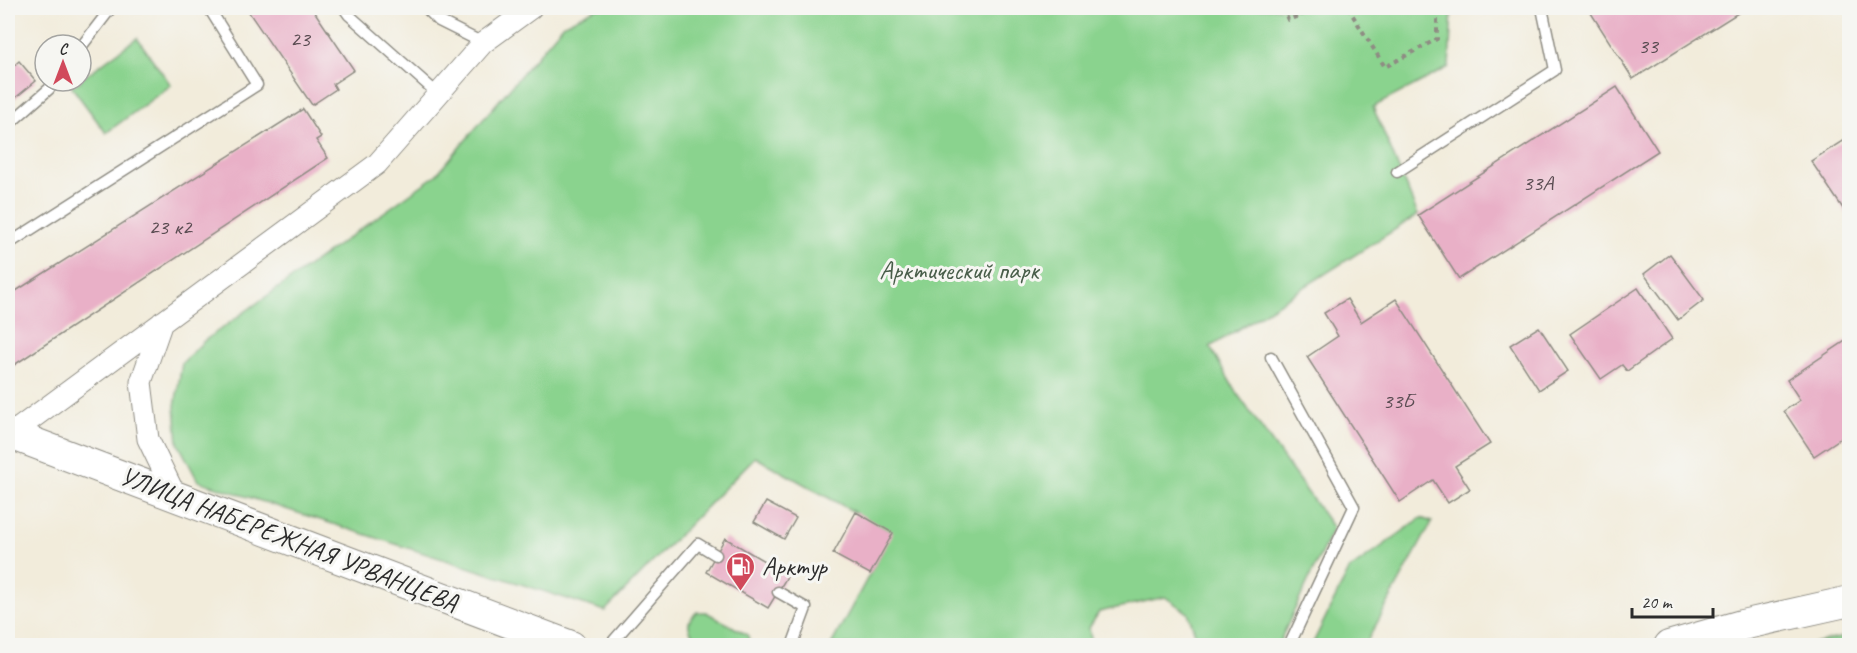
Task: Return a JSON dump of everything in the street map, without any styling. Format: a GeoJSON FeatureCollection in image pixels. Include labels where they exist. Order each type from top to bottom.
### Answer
{"type":"FeatureCollection","features":[{"type":"Feature","properties":{"kind":"street"},"geometry":{"type":"LineString","coordinates":[[9,434],[377,164],[483,43],[531,8]]}},
{"type":"Feature","properties":{"kind":"street"},"geometry":{"type":"LineString","coordinates":[[162,322],[141,382],[148,439],[175,495]]}},
{"type":"Feature","properties":{"kind":"street","name":"УЛИЦА НАБЕРЕЖНАЯ УРВАНЦЕВА"},"geometry":{"type":"LineString","coordinates":[[9,434],[571,645]]}},
{"type":"Feature","properties":{"kind":"street"},"geometry":{"type":"LineString","coordinates":[[1669,645],[1742,625],[1850,601]]}},
{"type":"Feature","properties":{"kind":"lane"},"geometry":{"type":"LineString","coordinates":[[92,33],[111,8]]}},
{"type":"Feature","properties":{"kind":"lane"},"geometry":{"type":"LineString","coordinates":[[8,244],[257,85],[209,8]]}},
{"type":"Feature","properties":{"kind":"lane"},"geometry":{"type":"LineString","coordinates":[[344,8],[438,94]]}},
{"type":"Feature","properties":{"kind":"lane"},"geometry":{"type":"LineString","coordinates":[[426,8],[439,21],[483,43]]}},
{"type":"Feature","properties":{"kind":"lane"},"geometry":{"type":"LineString","coordinates":[[1397,172],[1555,70],[1542,8]]}},
{"type":"Feature","properties":{"kind":"lane"},"geometry":{"type":"LineString","coordinates":[[8,124],[44,93]]}},
{"type":"Feature","properties":{"kind":"lane"},"geometry":{"type":"LineString","coordinates":[[1271,357],[1354,507],[1288,645]]}},
{"type":"Feature","properties":{"kind":"lane"},"geometry":{"type":"LineString","coordinates":[[609,645],[698,544],[716,555]]}},
{"type":"Feature","properties":{"kind":"lane"},"geometry":{"type":"LineString","coordinates":[[778,592],[806,608],[792,645]]}},
{"type":"Feature","properties":{"kind":"path"},"geometry":{"type":"LineString","coordinates":[[1283,8],[1288,20],[1319,8]]}},
{"type":"Feature","properties":{"kind":"path"},"geometry":{"type":"LineString","coordinates":[[1348,8],[1385,67],[1437,39],[1437,8]]}},
{"type":"Feature","properties":{"kind":"green space","name":"Арктический парк"},"geometry":{"type":"Polygon","coordinates":[[[597,8],[1452,8],[1449,67],[1373,107],[1418,215],[1210,347],[1236,392],[1333,528],[1278,645],[1199,645],[1188,613],[1165,597],[1099,612],[1089,628],[1092,645],[831,645],[892,533],[755,457],[605,611],[198,481],[178,443],[175,406],[182,363],[204,341],[436,175],[564,24],[597,8]]]}},
{"type":"Feature","properties":{"kind":"green space"},"geometry":{"type":"Polygon","coordinates":[[[137,38],[171,85],[106,133],[76,93],[93,93],[93,70],[137,38]]]}},
{"type":"Feature","properties":{"kind":"green space"},"geometry":{"type":"Polygon","coordinates":[[[1421,518],[1432,522],[1365,645],[1312,645],[1349,570],[1421,518]]]}},
{"type":"Feature","properties":{"kind":"green space"},"geometry":{"type":"Polygon","coordinates":[[[697,612],[706,612],[744,633],[748,636],[750,645],[713,645],[693,635],[689,629],[689,623],[697,612]]]}},
{"type":"Feature","properties":{"kind":"green space"},"geometry":{"type":"Polygon","coordinates":[[[1849,636],[1849,645],[1806,645],[1849,636]]]}},
{"type":"Feature","properties":{"kind":"building"},"geometry":{"type":"Polygon","coordinates":[[[246,8],[312,8],[354,70],[333,84],[336,89],[312,105],[246,8]]]}},
{"type":"Feature","properties":{"kind":"building"},"geometry":{"type":"Polygon","coordinates":[[[1600,8],[1746,8],[1633,79],[1591,13],[1600,8]]]}},
{"type":"Feature","properties":{"kind":"building"},"geometry":{"type":"Polygon","coordinates":[[[19,61],[33,77],[33,83],[8,104],[8,71],[19,61]]]}},
{"type":"Feature","properties":{"kind":"building"},"geometry":{"type":"Polygon","coordinates":[[[1617,87],[1658,151],[1459,279],[1418,215],[1617,87]]]}},
{"type":"Feature","properties":{"kind":"building"},"geometry":{"type":"Polygon","coordinates":[[[303,109],[321,137],[316,140],[328,158],[8,369],[8,296],[303,109]]]}},
{"type":"Feature","properties":{"kind":"building"},"geometry":{"type":"Polygon","coordinates":[[[1850,136],[1850,219],[1811,161],[1850,136]]]}},
{"type":"Feature","properties":{"kind":"building"},"geometry":{"type":"Polygon","coordinates":[[[1670,254],[1704,300],[1678,320],[1644,274],[1670,254]]]}},
{"type":"Feature","properties":{"kind":"building"},"geometry":{"type":"Polygon","coordinates":[[[1638,288],[1672,339],[1627,371],[1622,365],[1601,379],[1570,334],[1638,288]]]}},
{"type":"Feature","properties":{"kind":"building"},"geometry":{"type":"Polygon","coordinates":[[[1347,299],[1361,322],[1396,299],[1490,444],[1455,466],[1470,489],[1448,503],[1433,480],[1400,502],[1307,357],[1338,336],[1324,313],[1347,299]]]}},
{"type":"Feature","properties":{"kind":"building"},"geometry":{"type":"Polygon","coordinates":[[[1539,327],[1568,371],[1539,390],[1510,345],[1539,327]]]}},
{"type":"Feature","properties":{"kind":"building"},"geometry":{"type":"Polygon","coordinates":[[[1850,338],[1850,432],[1814,456],[1784,411],[1800,400],[1787,380],[1850,338]]]}},
{"type":"Feature","properties":{"kind":"building"},"geometry":{"type":"Polygon","coordinates":[[[766,502],[796,518],[784,539],[754,522],[766,502]]]}},
{"type":"Feature","properties":{"kind":"building"},"geometry":{"type":"Polygon","coordinates":[[[856,512],[893,533],[870,574],[833,554],[856,512]]]}},
{"type":"Feature","properties":{"kind":"building"},"geometry":{"type":"Polygon","coordinates":[[[725,538],[788,575],[768,608],[706,572],[725,538]]]}},
{"type":"Feature","properties":{"kind":"place","name":"Арктур"},"geometry":{"type":"Point","coordinates":[741,592]}}]}
